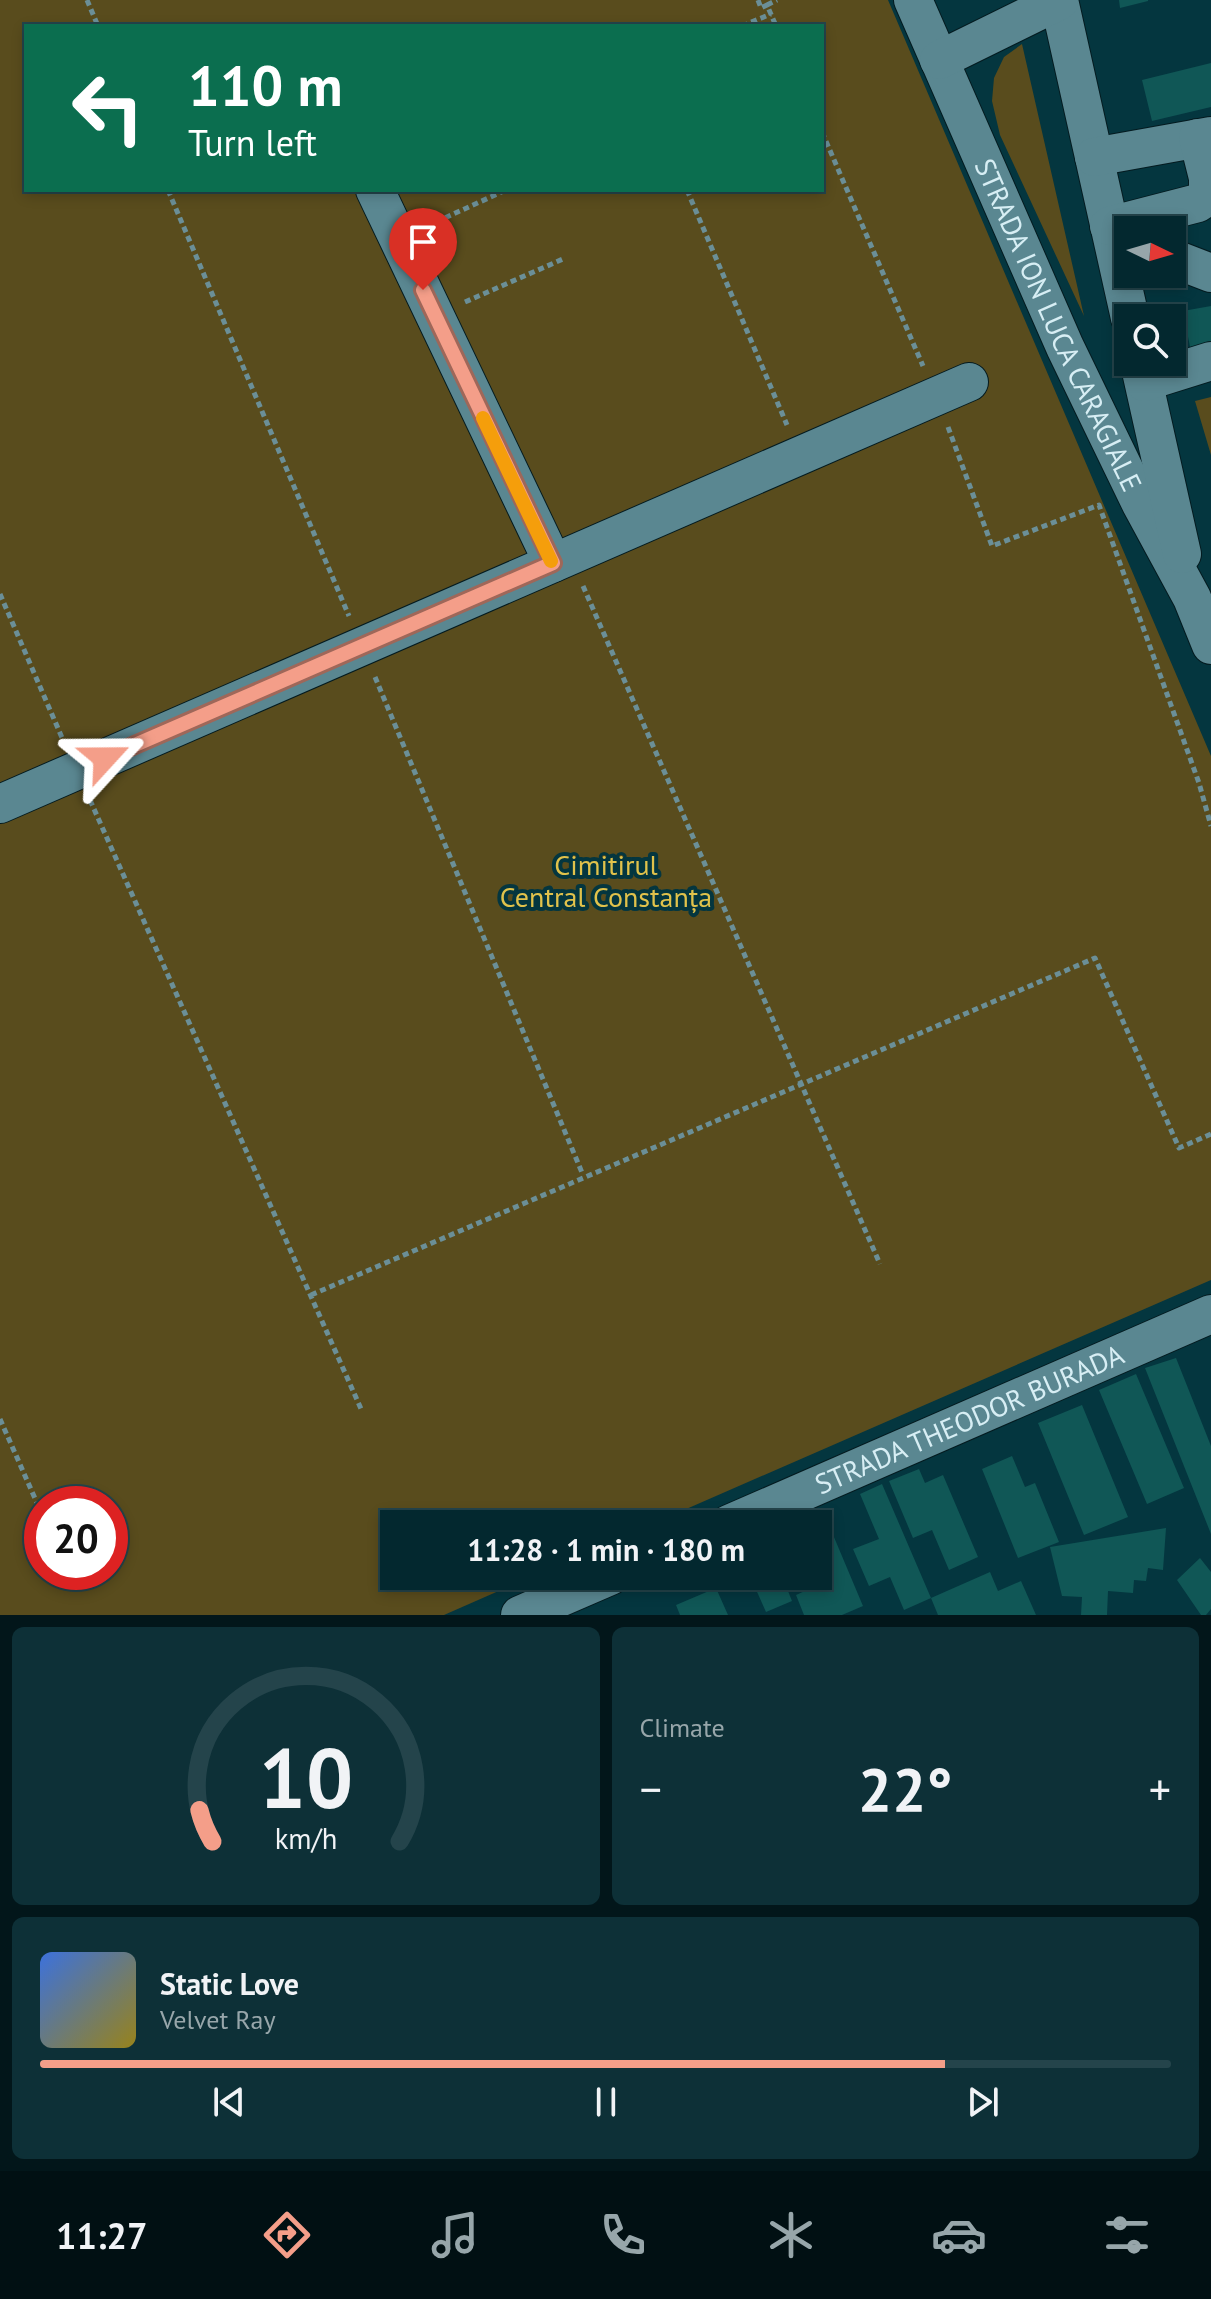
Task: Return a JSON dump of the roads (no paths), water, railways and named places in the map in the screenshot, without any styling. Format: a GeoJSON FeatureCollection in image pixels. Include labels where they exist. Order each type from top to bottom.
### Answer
{"type":"FeatureCollection","features":[{"type":"Feature","properties":{"kind":"street","name":"STRADA ION LUCA CARAGIALE"},"geometry":{"type":"LineString","coordinates":[[913,0],[1065,347],[1141,504],[1192,598],[1211,645]]}},
{"type":"Feature","properties":{"kind":"street"},"geometry":{"type":"LineString","coordinates":[[939,60],[1059,0],[1114,234]]}},
{"type":"Feature","properties":{"kind":"street"},"geometry":{"type":"LineString","coordinates":[[1094,157],[1204,137],[1208,195],[1175,216]]}},
{"type":"Feature","properties":{"kind":"street"},"geometry":{"type":"LineString","coordinates":[[376,192],[435,316],[561,560]]}},
{"type":"Feature","properties":{"kind":"street"},"geometry":{"type":"LineString","coordinates":[[1186,263],[1211,273]]}},
{"type":"Feature","properties":{"kind":"street"},"geometry":{"type":"LineString","coordinates":[[1186,365],[1211,361]]}},
{"type":"Feature","properties":{"kind":"street"},"geometry":{"type":"LineString","coordinates":[[1143,376],[1192,598]]}},
{"type":"Feature","properties":{"kind":"street"},"geometry":{"type":"LineString","coordinates":[[0,804],[953,389]]}},
{"type":"Feature","properties":{"kind":"street","name":"STRADA THEODOR BURADA"},"geometry":{"type":"LineString","coordinates":[[761,1510],[1211,1314]]}},
{"type":"Feature","properties":{"kind":"street"},"geometry":{"type":"LineString","coordinates":[[520,1615],[578,1590]]}},
{"type":"Feature","properties":{"kind":"park label","name":"Cimitirul Central Constanța"},"geometry":{"type":"Point","coordinates":[606,881]}}]}
